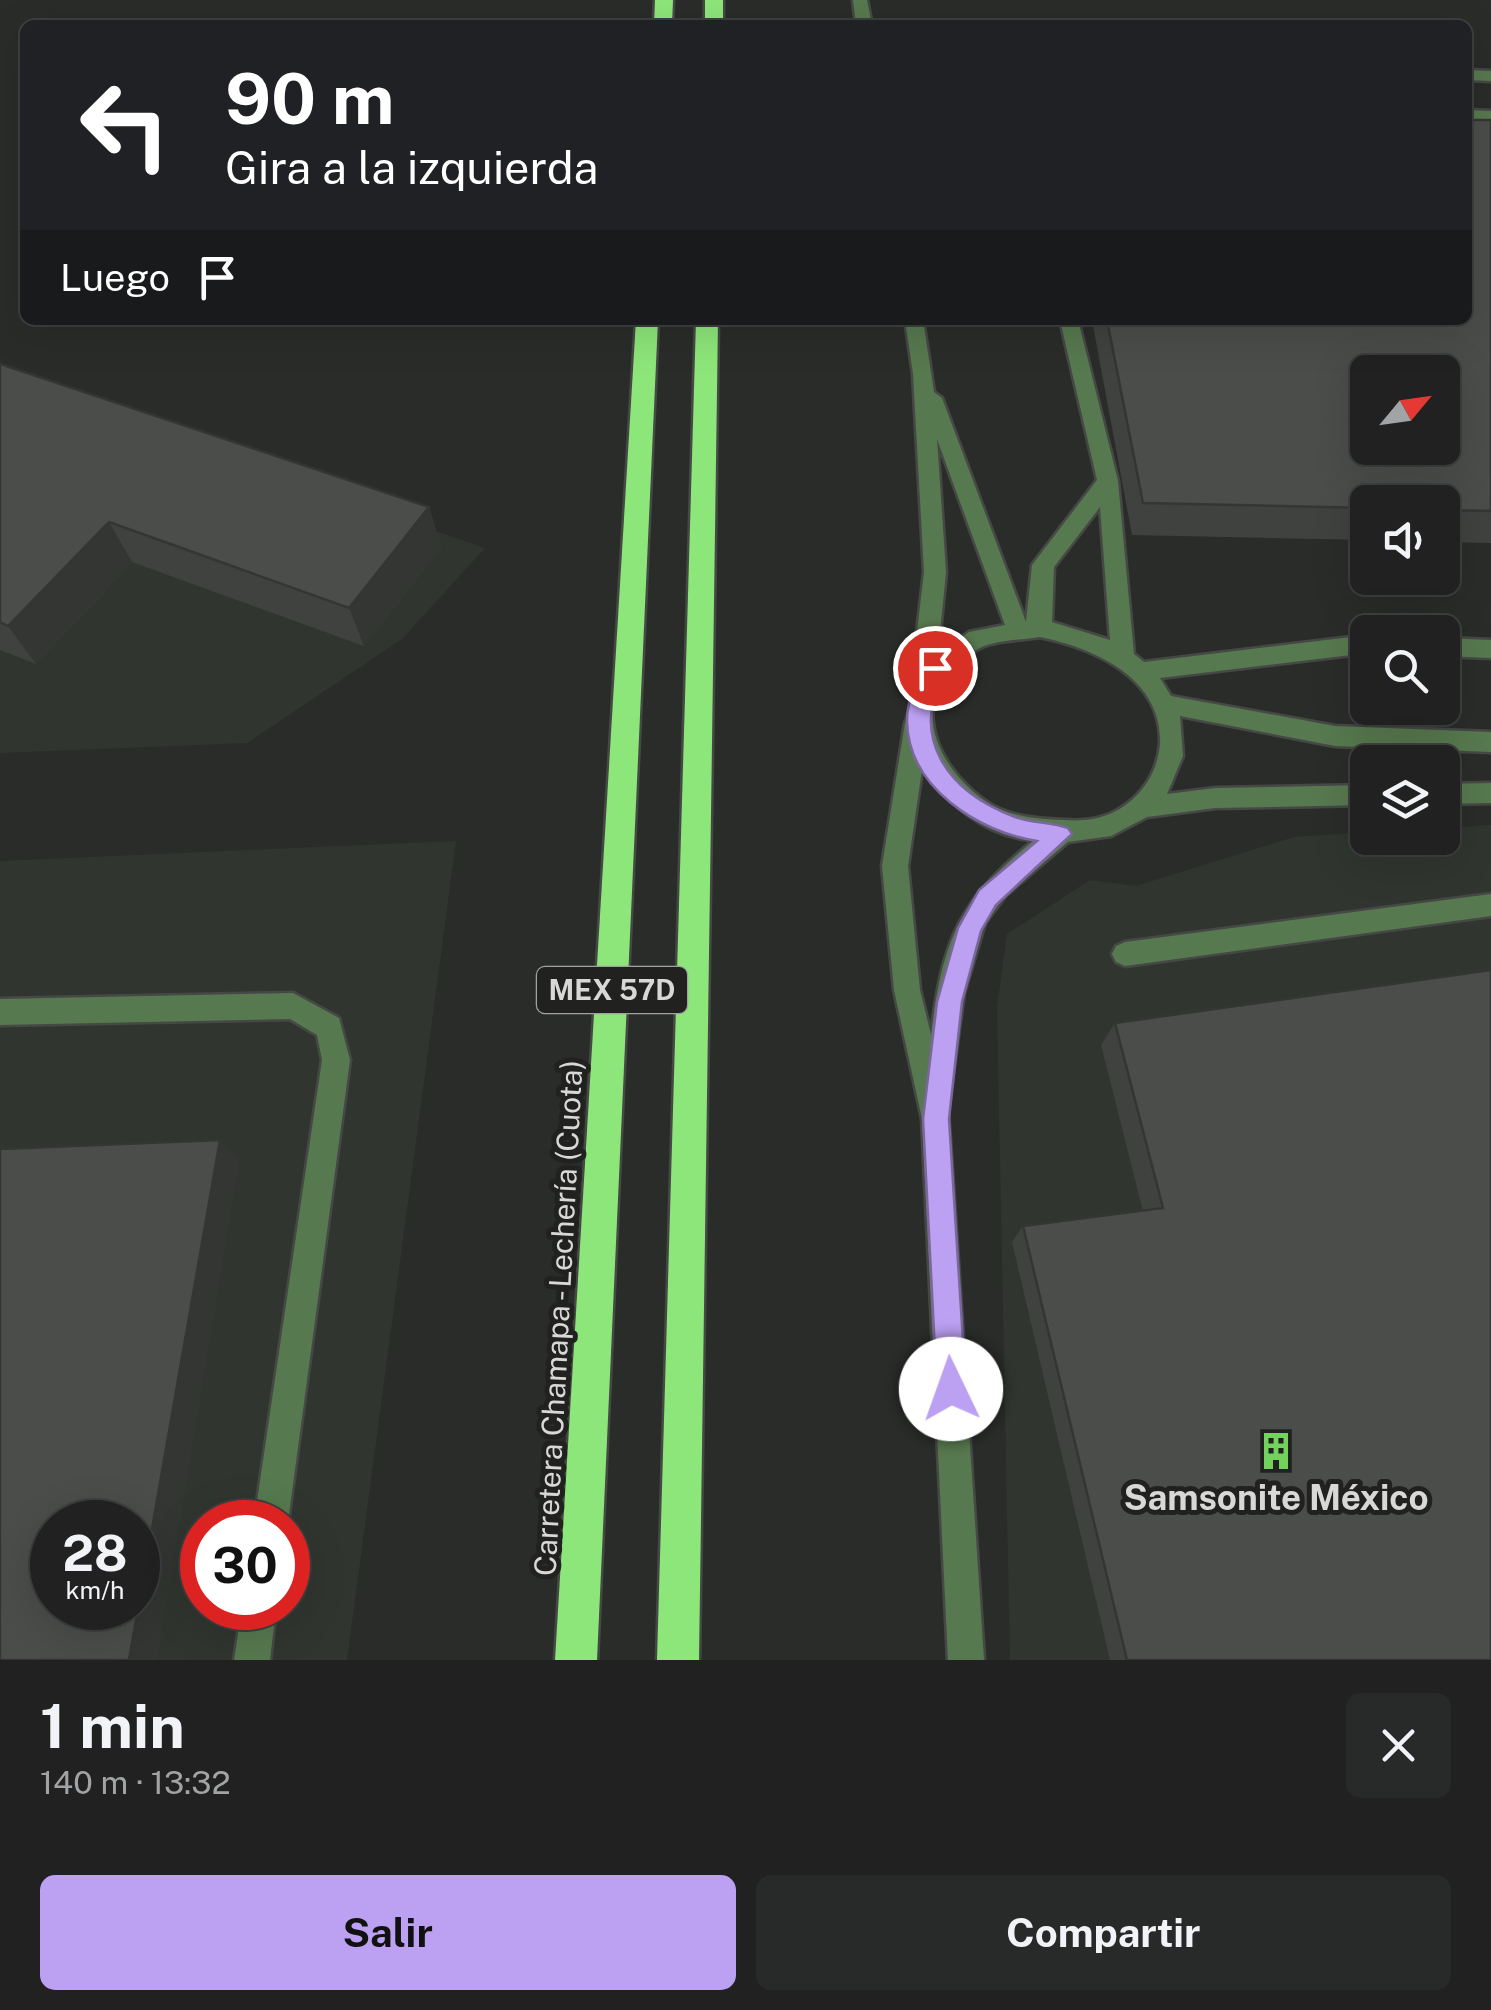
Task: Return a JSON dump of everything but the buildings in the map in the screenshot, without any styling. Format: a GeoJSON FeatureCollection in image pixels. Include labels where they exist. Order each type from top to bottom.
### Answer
{"type":"FeatureCollection","features":[{"type":"Feature","properties":{"kind":"highway","name":"Carretera Chamapa - Lechería (Cuota)"},"geometry":{"type":"LineString","coordinates":[[576,1660],[648,325]]}},
{"type":"Feature","properties":{"kind":"highway","name":"MEX 57D"},"geometry":{"type":"LineString","coordinates":[[678,1660],[707,325]]}},
{"type":"Feature","properties":{"kind":"street"},"geometry":{"type":"LineString","coordinates":[[915,325],[923,374],[935,572],[918,723],[895,866],[907,990],[936,1119],[966,1660]]}},
{"type":"Feature","properties":{"kind":"street"},"geometry":{"type":"LineString","coordinates":[[1071,325],[1108,480],[1131,664]]}},
{"type":"Feature","properties":{"kind":"street"},"geometry":{"type":"LineString","coordinates":[[923,374],[1029,629]]}},
{"type":"Feature","properties":{"kind":"street"},"geometry":{"type":"LineString","coordinates":[[1029,629],[1043,565],[1108,480]]}},
{"type":"Feature","properties":{"kind":"street"},"geometry":{"type":"LineString","coordinates":[[918,723],[926,756],[936,771],[947,786],[978,811],[1018,828],[1060,834],[1092,832],[1120,822],[1144,807],[1163,785],[1173,759],[1173,731],[1164,704],[1131,664],[1072,634],[1029,629],[986,635],[957,648],[935,668],[922,693]]}},
{"type":"Feature","properties":{"kind":"street"},"geometry":{"type":"LineString","coordinates":[[1131,664],[1350,646]]}},
{"type":"Feature","properties":{"kind":"street"},"geometry":{"type":"LineString","coordinates":[[1460,647],[1491,648]]}},
{"type":"Feature","properties":{"kind":"street"},"geometry":{"type":"LineString","coordinates":[[1164,704],[1335,736],[1491,742]]}},
{"type":"Feature","properties":{"kind":"street"},"geometry":{"type":"LineString","coordinates":[[1460,794],[1491,793]]}},
{"type":"Feature","properties":{"kind":"street"},"geometry":{"type":"LineString","coordinates":[[1144,807],[1215,798],[1350,795]]}},
{"type":"Feature","properties":{"kind":"street"},"geometry":{"type":"LineString","coordinates":[[936,1119],[950,1002],[970,928],[988,898],[1060,834]]}},
{"type":"Feature","properties":{"kind":"street"},"geometry":{"type":"LineString","coordinates":[[1125,954],[1491,906]]}},
{"type":"Feature","properties":{"kind":"street"},"geometry":{"type":"LineString","coordinates":[[0,1012],[292,1006],[329,1026],[336,1060],[274,1500]]}},
{"type":"Feature","properties":{"kind":"street"},"geometry":{"type":"LineString","coordinates":[[252,1660],[257,1630]]}},
{"type":"Feature","properties":{"kind":"shaded area"},"geometry":{"type":"Polygon","coordinates":[[[0,382],[485,548],[402,639],[247,743],[0,753],[0,382]]]}},
{"type":"Feature","properties":{"kind":"shaded area","name":"Samsonite México"},"geometry":{"type":"Polygon","coordinates":[[[1491,825],[1491,1660],[1010,1660],[997,1007],[1007,934],[1090,880],[1136,886],[1294,837],[1350,833],[1350,855],[1460,855],[1460,827],[1491,825]]]}},
{"type":"Feature","properties":{"kind":"shaded area"},"geometry":{"type":"Polygon","coordinates":[[[456,841],[347,1660],[0,1660],[0,861],[456,841]]]}},
{"type":"Feature","properties":{"kind":"place","name":"Samsonite México"},"geometry":{"type":"Point","coordinates":[1276,1451]}},
{"type":"Feature","properties":{"kind":"route"},"geometry":{"type":"LineString","coordinates":[[935,668],[922,693],[918,723],[926,756],[947,786],[978,811],[1018,828],[1060,834],[988,898],[970,928],[950,1002],[936,1119],[951,1389]]}}]}
